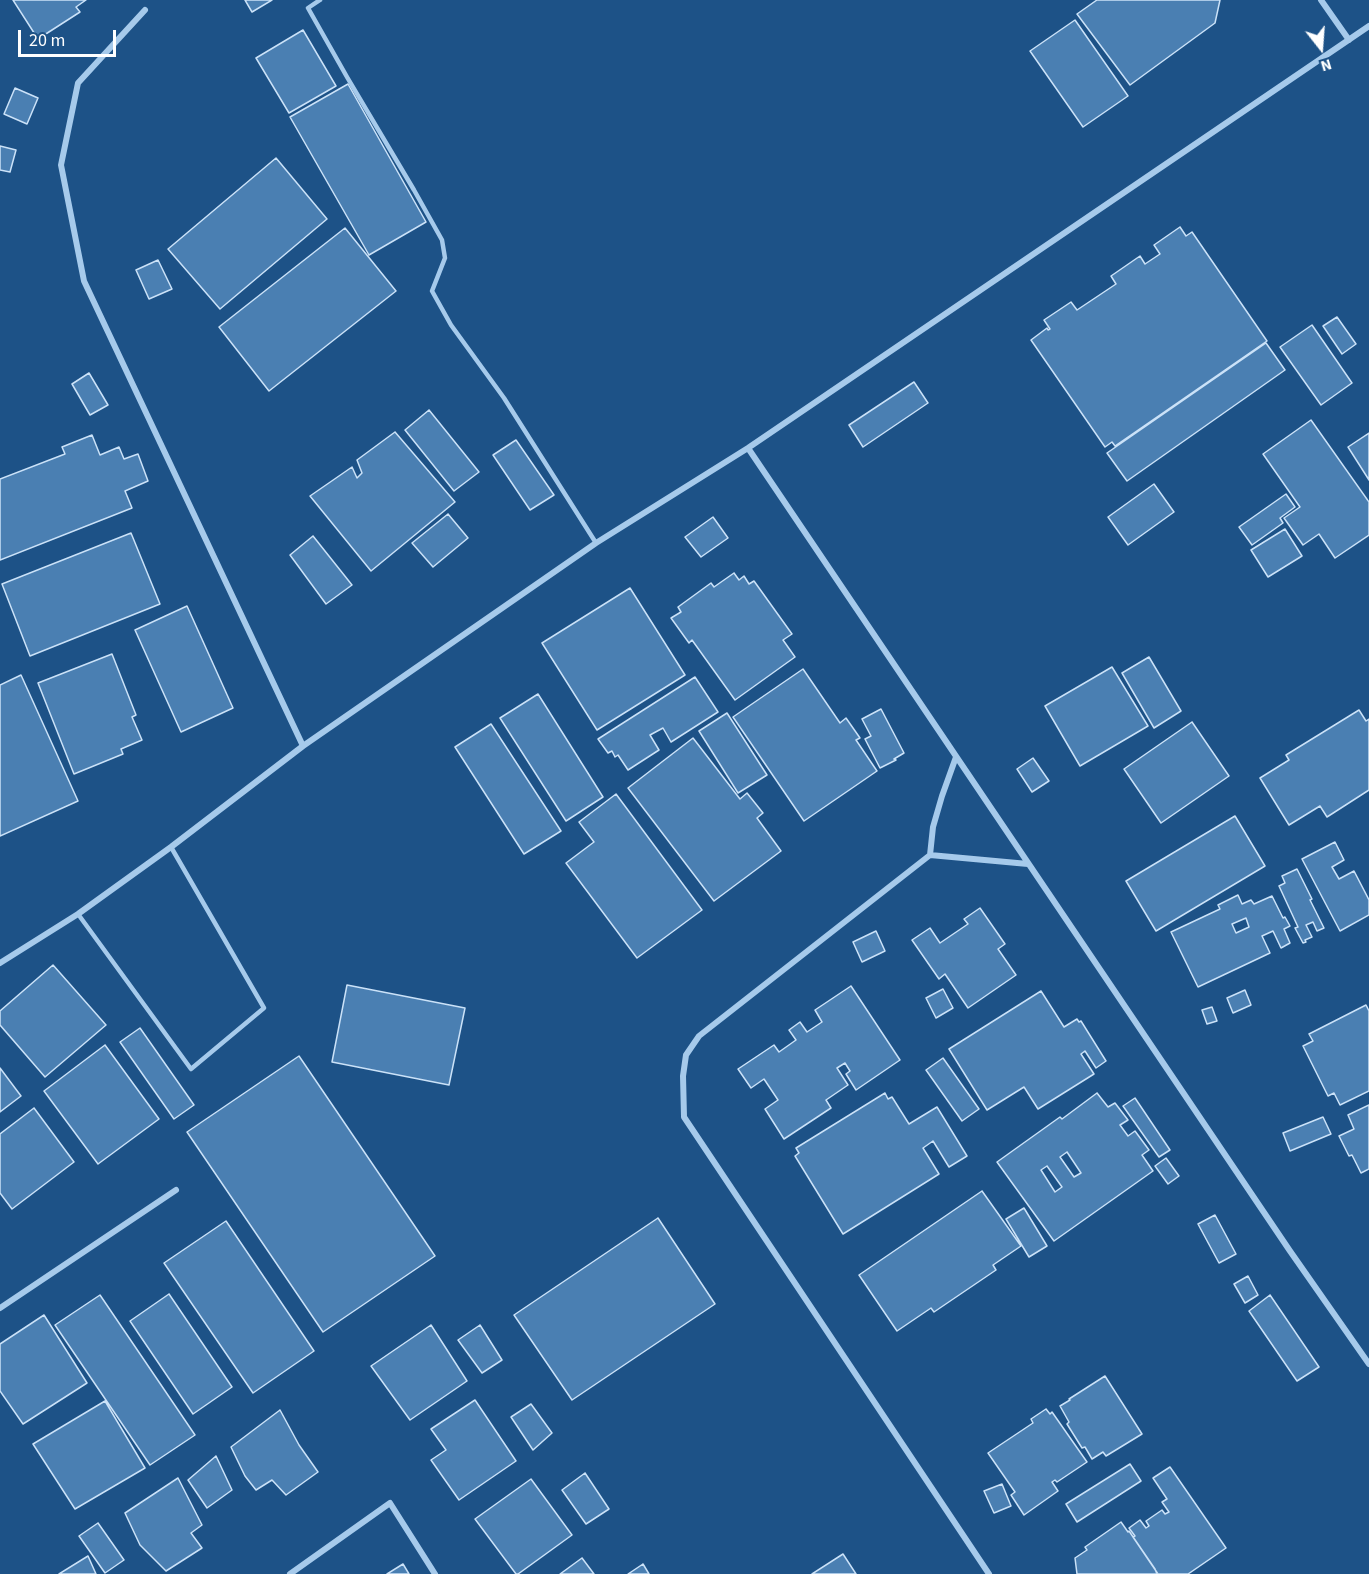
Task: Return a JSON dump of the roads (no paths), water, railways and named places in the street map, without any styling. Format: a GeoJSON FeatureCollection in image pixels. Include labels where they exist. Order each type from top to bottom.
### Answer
{"type":"FeatureCollection","features":[{"type":"Feature","properties":{"kind":"street"},"geometry":{"type":"LineString","coordinates":[[1321,0],[1349,40]]}},
{"type":"Feature","properties":{"kind":"street"},"geometry":{"type":"LineString","coordinates":[[145,10],[78,83],[60,165],[84,281],[303,746]]}},
{"type":"Feature","properties":{"kind":"street"},"geometry":{"type":"LineString","coordinates":[[0,963],[78,914],[171,847],[303,746],[596,543],[748,448],[1369,26]]}},
{"type":"Feature","properties":{"kind":"street"},"geometry":{"type":"LineString","coordinates":[[748,448],[1290,1251],[1369,1364]]}},
{"type":"Feature","properties":{"kind":"street"},"geometry":{"type":"LineString","coordinates":[[930,855],[933,827],[956,757]]}},
{"type":"Feature","properties":{"kind":"street"},"geometry":{"type":"LineString","coordinates":[[989,1574],[684,1117],[683,1076],[686,1055],[699,1036],[930,855],[1028,864]]}},
{"type":"Feature","properties":{"kind":"street"},"geometry":{"type":"LineString","coordinates":[[0,1308],[176,1190]]}},
{"type":"Feature","properties":{"kind":"street"},"geometry":{"type":"LineString","coordinates":[[290,1574],[390,1503],[435,1574]]}},
{"type":"Feature","properties":{"kind":"lane"},"geometry":{"type":"LineString","coordinates":[[320,0],[308,8],[442,240],[445,258],[432,291],[451,326],[504,398],[596,543]]}},
{"type":"Feature","properties":{"kind":"lane"},"geometry":{"type":"LineString","coordinates":[[78,914],[191,1069],[264,1008],[171,847]]}}]}
